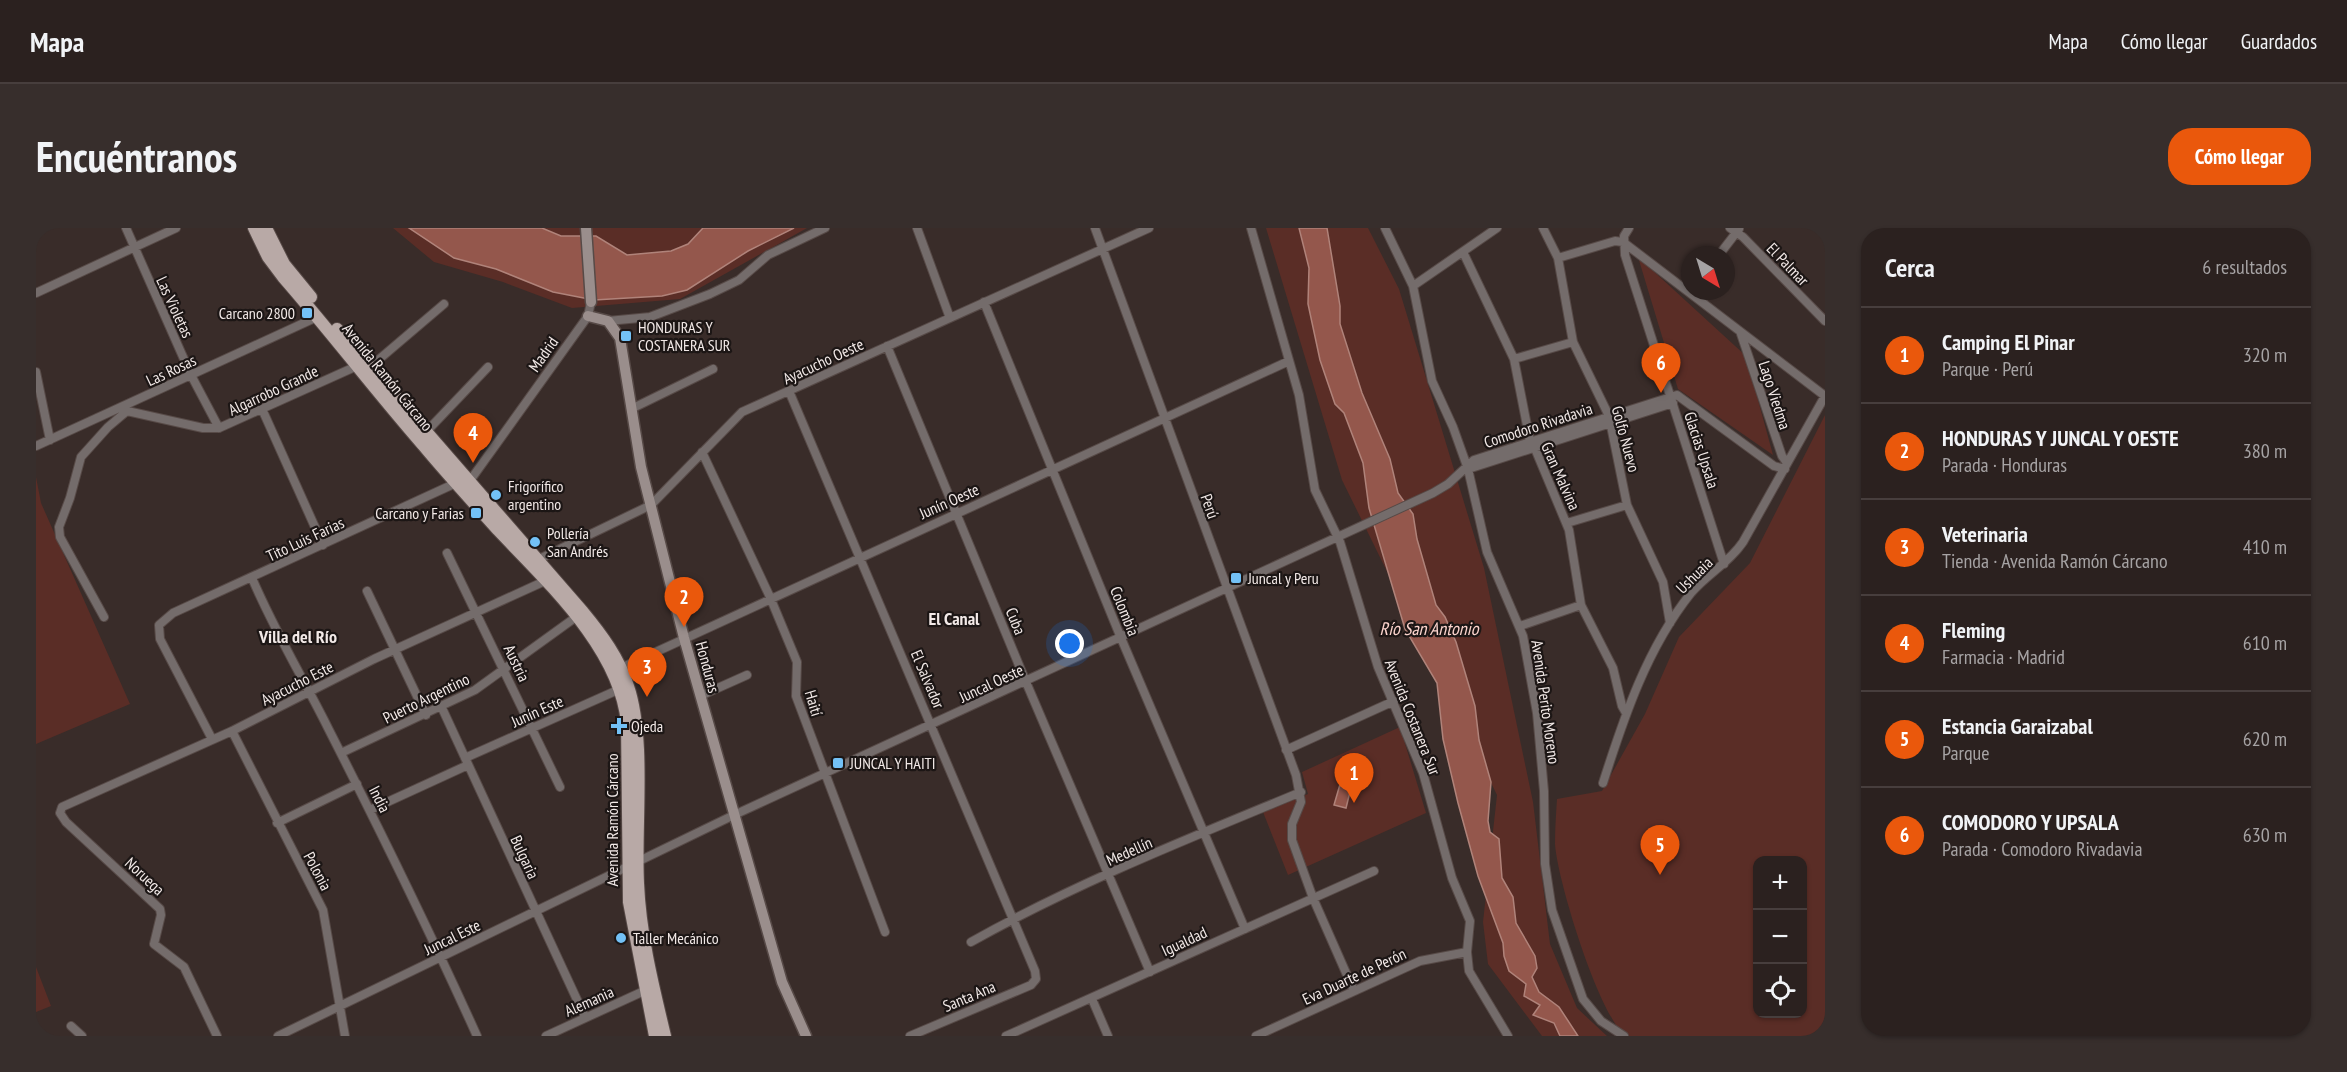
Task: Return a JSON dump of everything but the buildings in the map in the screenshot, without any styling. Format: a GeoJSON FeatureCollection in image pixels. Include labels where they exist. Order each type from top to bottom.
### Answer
{"type":"FeatureCollection","features":[{"type":"Feature","properties":{"kind":"main road","name":"Avenida Ramón Cárcano"},"geometry":{"type":"LineString","coordinates":[[263,228],[268,257],[317,317],[364,366]]}},
{"type":"Feature","properties":{"kind":"main road","name":"Avenida Ramón Cárcano"},"geometry":{"type":"LineString","coordinates":[[263,228],[291,273],[364,366],[576,617],[605,657],[620,688],[627,731],[627,804],[631,818],[632,863],[641,921],[665,1036]]}},
{"type":"Feature","properties":{"kind":"main road","name":"Madrid"},"geometry":{"type":"LineString","coordinates":[[586,228],[591,302]]}},
{"type":"Feature","properties":{"kind":"main road"},"geometry":{"type":"LineString","coordinates":[[588,316],[608,321]]}},
{"type":"Feature","properties":{"kind":"main road","name":"Honduras"},"geometry":{"type":"LineString","coordinates":[[608,321],[620,338],[631,409],[651,505],[700,696],[782,982],[806,1036]]}},
{"type":"Feature","properties":{"kind":"main road","name":"Avenida Ramón Cárcano"},"geometry":{"type":"LineString","coordinates":[[462,482],[490,506],[591,622],[621,668],[630,694],[636,728],[631,924],[655,1036]]}},
{"type":"Feature","properties":{"kind":"street","name":"Las Violetas"},"geometry":{"type":"LineString","coordinates":[[126,228],[191,375],[219,428]]}},
{"type":"Feature","properties":{"kind":"street"},"geometry":{"type":"LineString","coordinates":[[36,293],[176,228]]}},
{"type":"Feature","properties":{"kind":"street"},"geometry":{"type":"LineString","coordinates":[[608,321],[650,317],[710,294],[739,280],[768,255],[825,228]]}},
{"type":"Feature","properties":{"kind":"street"},"geometry":{"type":"LineString","coordinates":[[917,228],[950,318]]}},
{"type":"Feature","properties":{"kind":"street","name":"Perú"},"geometry":{"type":"LineString","coordinates":[[1095,228],[1301,792]]}},
{"type":"Feature","properties":{"kind":"street","name":"Ayacucho Oeste"},"geometry":{"type":"LineString","coordinates":[[537,560],[651,505],[742,412],[1149,228]]}},
{"type":"Feature","properties":{"kind":"street","name":"Avenida Costanera Sur"},"geometry":{"type":"LineString","coordinates":[[1251,228],[1303,413],[1315,490],[1337,536],[1378,667],[1423,773],[1452,878],[1470,921],[1467,952],[1472,981],[1508,1036]]}},
{"type":"Feature","properties":{"kind":"street","name":"Avenida Perito Moreno"},"geometry":{"type":"LineString","coordinates":[[1385,228],[1413,286],[1431,381],[1467,467],[1487,552],[1520,626],[1537,713],[1544,791],[1545,864],[1552,910],[1584,999],[1601,1021],[1624,1036]]}},
{"type":"Feature","properties":{"kind":"street"},"geometry":{"type":"LineString","coordinates":[[1413,286],[1497,228]]}},
{"type":"Feature","properties":{"kind":"street","name":"Golfo Nuevo"},"geometry":{"type":"LineString","coordinates":[[1543,228],[1558,258],[1573,342],[1610,419],[1628,505],[1663,582],[1670,623]]}},
{"type":"Feature","properties":{"kind":"street"},"geometry":{"type":"LineString","coordinates":[[1623,242],[1629,228]]}},
{"type":"Feature","properties":{"kind":"street"},"geometry":{"type":"LineString","coordinates":[[1725,246],[1736,229]]}},
{"type":"Feature","properties":{"kind":"street","name":"El Palmar"},"geometry":{"type":"LineString","coordinates":[[1736,229],[1825,321]]}},
{"type":"Feature","properties":{"kind":"street"},"geometry":{"type":"LineString","coordinates":[[1558,258],[1614,241],[1623,242],[1681,284]]}},
{"type":"Feature","properties":{"kind":"street","name":"Glacias Upsala"},"geometry":{"type":"LineString","coordinates":[[1623,242],[1625,255],[1724,564]]}},
{"type":"Feature","properties":{"kind":"street","name":"Gran Malvina"},"geometry":{"type":"LineString","coordinates":[[1463,252],[1514,358],[1532,444],[1567,523],[1581,605],[1613,668],[1622,706],[1626,713]]}},
{"type":"Feature","properties":{"kind":"street"},"geometry":{"type":"LineString","coordinates":[[1701,300],[1825,396]]}},
{"type":"Feature","properties":{"kind":"street","name":"Madrid"},"geometry":{"type":"LineString","coordinates":[[462,482],[588,316],[591,302]]}},
{"type":"Feature","properties":{"kind":"street","name":"Colombia"},"geometry":{"type":"LineString","coordinates":[[984,303],[1121,638],[1245,929]]}},
{"type":"Feature","properties":{"kind":"street","name":"Algarrobo Grande"},"geometry":{"type":"LineString","coordinates":[[126,409],[203,428],[219,428],[364,366],[444,304]]}},
{"type":"Feature","properties":{"kind":"street","name":"Las Rosas"},"geometry":{"type":"LineString","coordinates":[[36,446],[126,409],[191,375],[317,317]]}},
{"type":"Feature","properties":{"kind":"street","name":"Lago Viedma"},"geometry":{"type":"LineString","coordinates":[[1741,333],[1786,466]]}},
{"type":"Feature","properties":{"kind":"street"},"geometry":{"type":"LineString","coordinates":[[1514,358],[1573,342]]}},
{"type":"Feature","properties":{"kind":"street","name":"Cuba"},"geometry":{"type":"LineString","coordinates":[[887,346],[1026,682],[1150,972]]}},
{"type":"Feature","properties":{"kind":"street","name":"Junín Oeste"},"geometry":{"type":"LineString","coordinates":[[621,668],[770,597],[1289,360]]}},
{"type":"Feature","properties":{"kind":"street"},"geometry":{"type":"LineString","coordinates":[[423,437],[488,367]]}},
{"type":"Feature","properties":{"kind":"street"},"geometry":{"type":"LineString","coordinates":[[631,409],[713,369]]}},
{"type":"Feature","properties":{"kind":"street"},"geometry":{"type":"LineString","coordinates":[[36,372],[38,399],[50,440]]}},
{"type":"Feature","properties":{"kind":"street","name":"El Salvador"},"geometry":{"type":"LineString","coordinates":[[789,392],[933,725],[1035,971],[1036,979]]}},
{"type":"Feature","properties":{"kind":"street","name":"Ushuaia"},"geometry":{"type":"LineString","coordinates":[[1603,783],[1626,713],[1655,648],[1691,594],[1724,564],[1743,542],[1825,396]]}},
{"type":"Feature","properties":{"kind":"street"},"geometry":{"type":"LineString","coordinates":[[1672,400],[1683,397],[1774,466],[1786,466]]}},
{"type":"Feature","properties":{"kind":"street","name":"Comodoro Rivadavia"},"geometry":{"type":"LineString","coordinates":[[1467,467],[1672,400]]}},
{"type":"Feature","properties":{"kind":"street","name":"Las Rosas"},"geometry":{"type":"LineString","coordinates":[[104,617],[60,537],[59,527],[81,457],[126,409]]}},
{"type":"Feature","properties":{"kind":"street"},"geometry":{"type":"LineString","coordinates":[[262,410],[323,545]]}},
{"type":"Feature","properties":{"kind":"street","name":"Haití"},"geometry":{"type":"LineString","coordinates":[[702,452],[770,597],[797,662],[796,696],[885,932]]}},
{"type":"Feature","properties":{"kind":"street","name":"Juncal Oeste"},"geometry":{"type":"LineString","coordinates":[[632,863],[1433,493],[1467,467]]}},
{"type":"Feature","properties":{"kind":"street","name":"Tito Luis Farias"},"geometry":{"type":"LineString","coordinates":[[212,739],[160,639],[159,625],[165,618],[462,482]]}},
{"type":"Feature","properties":{"kind":"street"},"geometry":{"type":"LineString","coordinates":[[1567,523],[1628,505]]}},
{"type":"Feature","properties":{"kind":"street","name":"Austria"},"geometry":{"type":"LineString","coordinates":[[447,553],[560,787]]}},
{"type":"Feature","properties":{"kind":"street","name":"India"},"geometry":{"type":"LineString","coordinates":[[252,578],[273,626],[310,692],[370,810],[477,1036]]}},
{"type":"Feature","properties":{"kind":"street","name":"Ayacucho Este"},"geometry":{"type":"LineString","coordinates":[[62,807],[232,731],[476,611],[545,581]]}},
{"type":"Feature","properties":{"kind":"street"},"geometry":{"type":"LineString","coordinates":[[367,591],[426,715]]}},
{"type":"Feature","properties":{"kind":"street"},"geometry":{"type":"LineString","coordinates":[[1520,626],[1581,605]]}},
{"type":"Feature","properties":{"kind":"street","name":"Puerto Argentino"},"geometry":{"type":"LineString","coordinates":[[341,753],[442,708],[475,690],[576,617]]}},
{"type":"Feature","properties":{"kind":"street"},"geometry":{"type":"LineString","coordinates":[[700,696],[747,675]]}},
{"type":"Feature","properties":{"kind":"street","name":"Junín Este"},"geometry":{"type":"LineString","coordinates":[[370,810],[532,727],[620,688]]}},
{"type":"Feature","properties":{"kind":"street"},"geometry":{"type":"LineString","coordinates":[[1286,750],[1394,701]]}},
{"type":"Feature","properties":{"kind":"street","name":"Bulgaria"},"geometry":{"type":"LineString","coordinates":[[442,708],[585,1017]]}},
{"type":"Feature","properties":{"kind":"street","name":"Polonia"},"geometry":{"type":"LineString","coordinates":[[232,731],[323,910],[345,1036]]}},
{"type":"Feature","properties":{"kind":"street"},"geometry":{"type":"LineString","coordinates":[[277,823],[357,784]]}},
{"type":"Feature","properties":{"kind":"street"},"geometry":{"type":"LineString","coordinates":[[1301,792],[1301,802],[1292,824],[1292,840],[1313,898],[1354,991]]}},
{"type":"Feature","properties":{"kind":"street","name":"Medellín"},"geometry":{"type":"LineString","coordinates":[[971,942],[1012,919],[1109,874],[1301,792]]}},
{"type":"Feature","properties":{"kind":"street","name":"Noruega"},"geometry":{"type":"LineString","coordinates":[[62,807],[60,813],[66,822],[160,909],[161,915],[154,944],[184,968],[217,1036]]}},
{"type":"Feature","properties":{"kind":"street","name":"Juncal Este"},"geometry":{"type":"LineString","coordinates":[[278,1036],[442,958],[632,863]]}},
{"type":"Feature","properties":{"kind":"street","name":"Igualdad"},"geometry":{"type":"LineString","coordinates":[[1006,1036],[1374,871]]}},
{"type":"Feature","properties":{"kind":"street","name":"Eva Duarte de Perón"},"geometry":{"type":"LineString","coordinates":[[1257,1036],[1429,958],[1467,952]]}},
{"type":"Feature","properties":{"kind":"street","name":"Santa Ana"},"geometry":{"type":"LineString","coordinates":[[910,1036],[1031,985],[1036,979]]}},
{"type":"Feature","properties":{"kind":"street","name":"Alemania"},"geometry":{"type":"LineString","coordinates":[[546,1036],[644,991]]}},
{"type":"Feature","properties":{"kind":"street"},"geometry":{"type":"LineString","coordinates":[[1092,999],[1108,1036]]}},
{"type":"Feature","properties":{"kind":"street"},"geometry":{"type":"LineString","coordinates":[[71,1026],[82,1036]]}},
{"type":"Feature","properties":{"kind":"shaded area"},"geometry":{"type":"Polygon","coordinates":[[[393,228],[807,228],[680,299],[572,308],[503,282],[434,262],[393,228]]]}},
{"type":"Feature","properties":{"kind":"shaded area"},"geometry":{"type":"Polygon","coordinates":[[[1266,228],[1368,228],[1399,289],[1484,568],[1533,802],[1550,944],[1577,1008],[1607,1036],[1542,1036],[1488,964],[1483,922],[1497,795],[1342,480],[1266,228]]]}},
{"type":"Feature","properties":{"kind":"shaded area"},"geometry":{"type":"Polygon","coordinates":[[[1638,257],[1681,296],[1681,300],[1685,300],[1746,356],[1773,455],[1678,389],[1638,257]]]}},
{"type":"Feature","properties":{"kind":"shaded area"},"geometry":{"type":"Polygon","coordinates":[[[1825,415],[1825,1036],[1626,1036],[1615,1024],[1604,1003],[1581,946],[1563,886],[1555,844],[1557,799],[1602,791],[1645,714],[1679,637],[1750,563],[1825,415]]]}},
{"type":"Feature","properties":{"kind":"shaded area"},"geometry":{"type":"Polygon","coordinates":[[[36,477],[41,503],[130,704],[36,744],[36,477]]]}},
{"type":"Feature","properties":{"kind":"shaded area"},"geometry":{"type":"Polygon","coordinates":[[[1400,727],[1426,813],[1288,875],[1263,812],[1308,794],[1302,772],[1400,727]]]}},
{"type":"Feature","properties":{"kind":"shaded area"},"geometry":{"type":"Polygon","coordinates":[[[36,967],[51,1006],[36,1012],[36,967]]]}},
{"type":"Feature","properties":{"kind":"water"},"geometry":{"type":"Polygon","coordinates":[[[409,228],[542,228],[561,236],[596,236],[627,255],[671,251],[688,244],[703,228],[794,228],[748,251],[687,290],[662,296],[594,300],[553,292],[496,269],[454,258],[409,228]]]}},
{"type":"Feature","properties":{"kind":"water","name":"Río San Antonio"},"geometry":{"type":"Polygon","coordinates":[[[1299,228],[1327,228],[1340,306],[1340,324],[1362,393],[1390,459],[1398,493],[1413,514],[1417,539],[1436,605],[1445,617],[1456,642],[1475,706],[1479,740],[1491,782],[1488,821],[1490,832],[1499,839],[1502,878],[1513,897],[1516,923],[1535,956],[1537,968],[1532,977],[1539,992],[1559,1007],[1578,1036],[1560,1036],[1554,1023],[1533,1015],[1540,1005],[1524,996],[1526,984],[1509,971],[1503,943],[1478,876],[1458,803],[1443,739],[1437,683],[1405,629],[1369,508],[1363,463],[1344,413],[1335,404],[1320,360],[1308,304],[1309,268],[1299,228]]]}},
{"type":"Feature","properties":{"kind":"water"},"geometry":{"type":"Polygon","coordinates":[[[1341,781],[1352,784],[1346,808],[1334,805],[1341,781]]]}},
{"type":"Feature","properties":{"kind":"place","name":"Carcano 2800"},"geometry":{"type":"Point","coordinates":[307,313]}},
{"type":"Feature","properties":{"kind":"place","name":"HONDURAS Y COSTANERA SUR"},"geometry":{"type":"Point","coordinates":[626,336]}},
{"type":"Feature","properties":{"kind":"place","name":"COMODORO Y UPSALA"},"geometry":{"type":"Point","coordinates":[1661,393]}},
{"type":"Feature","properties":{"kind":"place","name":"Fleming"},"geometry":{"type":"Point","coordinates":[473,463]}},
{"type":"Feature","properties":{"kind":"place","name":"Frigorífico argentino"},"geometry":{"type":"Point","coordinates":[496,495]}},
{"type":"Feature","properties":{"kind":"place","name":"Carcano y Farias"},"geometry":{"type":"Point","coordinates":[476,513]}},
{"type":"Feature","properties":{"kind":"place","name":"Pollería San Andrés"},"geometry":{"type":"Point","coordinates":[535,542]}},
{"type":"Feature","properties":{"kind":"place","name":"Juncal y Peru"},"geometry":{"type":"Point","coordinates":[1236,578]}},
{"type":"Feature","properties":{"kind":"place","name":"HONDURAS Y JUNCAL Y OESTE"},"geometry":{"type":"Point","coordinates":[684,627]}},
{"type":"Feature","properties":{"kind":"place","name":"Veterinaria"},"geometry":{"type":"Point","coordinates":[647,697]}},
{"type":"Feature","properties":{"kind":"place","name":"Ojeda"},"geometry":{"type":"Point","coordinates":[619,726]}},
{"type":"Feature","properties":{"kind":"place","name":"JUNCAL Y HAITI"},"geometry":{"type":"Point","coordinates":[838,763]}},
{"type":"Feature","properties":{"kind":"place","name":"Camping El Pinar"},"geometry":{"type":"Point","coordinates":[1354,803]}},
{"type":"Feature","properties":{"kind":"place","name":"Estancia Garaizabal"},"geometry":{"type":"Point","coordinates":[1660,875]}},
{"type":"Feature","properties":{"kind":"place","name":"Taller Mecánico"},"geometry":{"type":"Point","coordinates":[621,938]}},
{"type":"Feature","properties":{"kind":"district","name":"El Canal"},"geometry":{"type":"Point","coordinates":[954,619]}},
{"type":"Feature","properties":{"kind":"district","name":"Villa del Río"},"geometry":{"type":"Point","coordinates":[298,637]}}]}
